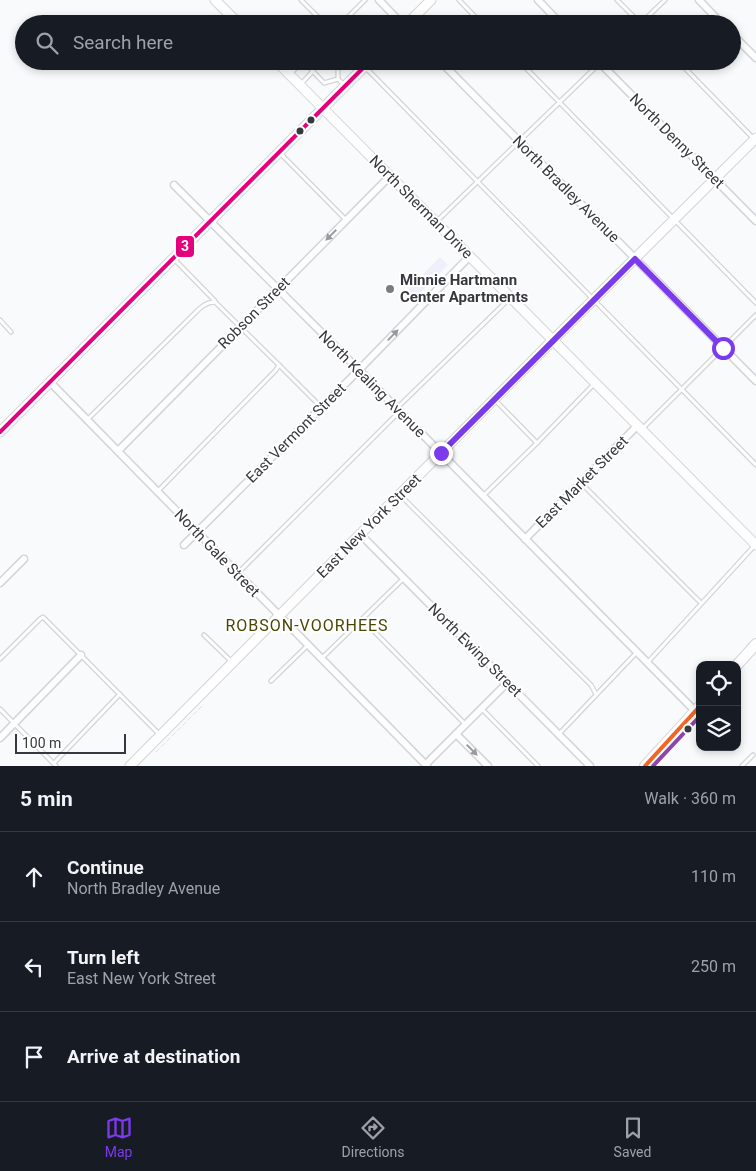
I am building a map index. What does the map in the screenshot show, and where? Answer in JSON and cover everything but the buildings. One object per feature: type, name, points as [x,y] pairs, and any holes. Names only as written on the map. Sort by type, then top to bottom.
[{"type":"main road","points":[[215,0],[230,15]]},
{"type":"main road","points":[[416,15],[431,0]]},
{"type":"main road","name":"North Sherman Drive","points":[[285,70],[756,545]]},
{"type":"main road","points":[[0,432],[361,70]]},
{"type":"main road","name":"East New York Street","points":[[130,766],[280,617],[494,399],[756,139]]},
{"type":"main road","points":[[741,661],[756,644]]},
{"type":"main road","points":[[645,766],[696,709]]},
{"type":"street","points":[[378,0],[393,15]]},
{"type":"street","points":[[538,0],[552,15]]},
{"type":"street","points":[[699,0],[713,15]]},
{"type":"street","points":[[741,43],[756,58]]},
{"type":"street","name":"North Bradley Avenue","points":[[449,70],[756,382]]},
{"type":"street","name":"North Denny Street","points":[[608,70],[756,220]]},
{"type":"street","name":"Robson Street","points":[[118,451],[390,176]]},
{"type":"street","name":"North Kealing Avenue","points":[[174,185],[637,652],[696,707]]},
{"type":"street","name":"East Vermont Street","points":[[184,545],[470,256]]},
{"type":"street","name":"North Gale Street","points":[[50,382],[426,765]]},
{"type":"street","name":"East Market Street","points":[[525,539],[640,427]]},
{"type":"street","name":"North Ewing Street","points":[[361,534],[590,766]]},
{"type":"street","points":[[0,583],[24,559]]},
{"type":"street","points":[[0,738],[81,655]]},
{"type":"street","points":[[426,765],[508,683]]},
{"type":"street","points":[[456,734],[488,766]]},
{"type":"lane","points":[[301,0],[316,15]]},
{"type":"lane","points":[[350,15],[365,0]]},
{"type":"lane","points":[[459,0],[473,15]]},
{"type":"lane","points":[[617,0],[631,15]]},
{"type":"lane","points":[[649,15],[664,0]]},
{"type":"lane","points":[[290,75],[296,70]]},
{"type":"lane","points":[[338,70],[338,79],[345,86]]},
{"type":"lane","points":[[373,70],[478,181],[756,465]]},
{"type":"lane","points":[[528,70],[756,303]]},
{"type":"lane","points":[[436,222],[592,70]]},
{"type":"lane","points":[[687,70],[756,139]]},
{"type":"lane","points":[[300,85],[313,71],[324,83],[338,79]]},
{"type":"lane","points":[[279,153],[346,220]]},
{"type":"lane","points":[[173,259],[321,408]]},
{"type":"lane","points":[[237,573],[511,297]]},
{"type":"lane","points":[[88,420],[192,316],[206,304],[215,302]]},
{"type":"lane","points":[[640,427],[682,389],[756,315]]},
{"type":"lane","points":[[0,320],[11,332]]},
{"type":"lane","points":[[158,491],[276,370],[278,365]]},
{"type":"lane","points":[[483,496],[596,383]]},
{"type":"lane","points":[[494,399],[537,443]]},
{"type":"lane","points":[[581,483],[701,603]]},
{"type":"lane","points":[[400,494],[591,685],[596,694]]},
{"type":"lane","points":[[648,663],[756,545]]},
{"type":"lane","points":[[321,659],[404,578]]},
{"type":"lane","points":[[0,659],[43,617],[160,735]]},
{"type":"lane","points":[[362,619],[466,724]]},
{"type":"lane","points":[[204,635],[233,663]]},
{"type":"lane","points":[[271,681],[308,645]]},
{"type":"lane","points":[[559,734],[637,652]]},
{"type":"lane","points":[[0,709],[55,765],[120,694]]},
{"type":"lane","points":[[481,708],[538,766]]},
{"type":"lane","points":[[742,766],[753,755]]},
{"type":"path","points":[[161,748],[204,704]]},
{"type":"shaded area","points":[[440,257],[448,265],[411,302],[405,293]]},
{"type":"transit line","name":"3","points":[[0,432],[361,70]]},
{"type":"transit line","points":[[645,766],[696,710]]},
{"type":"transit line","points":[[653,766],[696,720]]},
{"type":"place","name":"Minnie Hartmann Center Apartments","points":[[390,289]]},
{"type":"district","name":"ROBSON-VOORHEES","points":[[307,625]]},
{"type":"route","points":[[441,453],[635,259],[723,348]]}]
